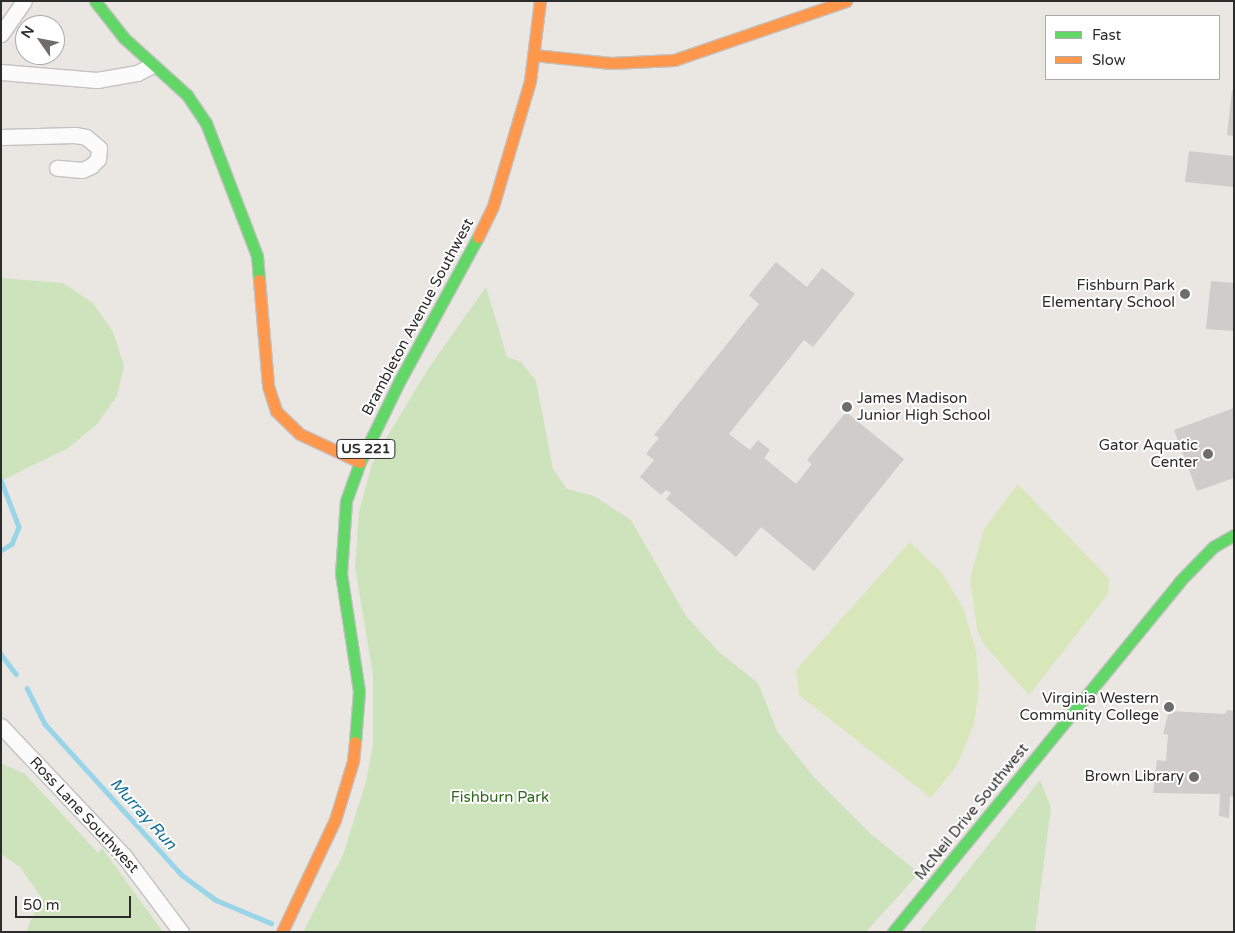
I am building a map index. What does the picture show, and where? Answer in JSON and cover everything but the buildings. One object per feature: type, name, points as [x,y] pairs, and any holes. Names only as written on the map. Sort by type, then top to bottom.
[{"type":"main road","points":[[95,1],[151,66],[187,95],[206,122],[253,240],[261,284],[268,386],[276,411],[300,434],[360,462]]},
{"type":"main road","name":"Brambleton Avenue Southwest","points":[[282,932],[335,820],[353,761],[359,691],[340,546],[346,501],[360,462],[400,380],[458,282],[493,206],[534,55],[540,1]]},
{"type":"main road","points":[[534,55],[610,63],[674,60],[846,1]]},
{"type":"main road","name":"McNeil Drive Southwest","points":[[893,932],[1179,582],[1213,547],[1234,535]]},
{"type":"street","points":[[1,34],[24,1]]},
{"type":"street","points":[[1,72],[97,80],[137,73],[151,66]]},
{"type":"street","points":[[1,137],[75,135],[86,137],[99,148],[98,159],[91,166],[82,170],[57,168]]},
{"type":"street","name":"Ross Lane Southwest","points":[[1,726],[124,856],[181,932]]},
{"type":"green space","points":[[1,278],[63,283],[93,303],[113,332],[124,365],[117,396],[98,423],[70,447],[1,481]]},
{"type":"green space","name":"Fishburn Park","points":[[486,287],[507,357],[521,362],[536,381],[553,469],[567,489],[594,496],[631,520],[686,616],[719,652],[758,683],[777,731],[812,775],[871,834],[919,873],[866,932],[303,932],[343,855],[366,782],[373,744],[373,675],[355,567],[359,512],[372,464],[428,369]]},
{"type":"green space","points":[[1018,484],[1109,579],[1108,594],[1029,695],[985,646],[977,629],[970,579],[984,529]]},
{"type":"green space","points":[[910,542],[942,573],[964,610],[976,651],[979,688],[974,724],[957,765],[931,798],[799,695],[796,670]]},
{"type":"green space","points":[[1,763],[25,774],[98,853],[102,848],[163,932],[26,932],[41,897],[20,867],[1,854]]},
{"type":"green space","points":[[1040,780],[1051,807],[1035,932],[919,932]]},
{"type":"waterway","name":"Murray Run","points":[[1,480],[19,527],[12,544],[1,551]]},
{"type":"waterway","name":"Murray Run","points":[[1,654],[16,674]]},
{"type":"waterway","name":"Murray Run","points":[[27,688],[45,724],[182,875],[216,900],[271,923]]},
{"type":"traffic: fast","points":[[95,1],[124,38],[187,95],[206,123],[257,256],[259,280]]},
{"type":"traffic: fast","points":[[355,742],[359,691],[341,574],[346,501],[360,462],[400,380],[478,237]]},
{"type":"traffic: fast","points":[[893,932],[1179,582],[1213,547],[1234,535]]},
{"type":"traffic: slow","points":[[478,237],[493,206],[530,81],[540,1]]},
{"type":"traffic: slow","points":[[534,55],[611,63],[674,60],[846,1]]},
{"type":"traffic: slow","points":[[259,280],[268,386],[276,411],[300,434],[360,462]]},
{"type":"traffic: slow","points":[[282,932],[335,820],[353,761],[355,742]]},
{"type":"place","name":"Fishburn Park Elementary School","points":[[1185,294]]},
{"type":"place","name":"James Madison Junior High School","points":[[847,407]]},
{"type":"place","name":"Gator Aquatic Center","points":[[1208,454]]},
{"type":"place","name":"Virginia Western Community College","points":[[1169,707]]},
{"type":"place","name":"Brown Library","points":[[1194,777]]}]
